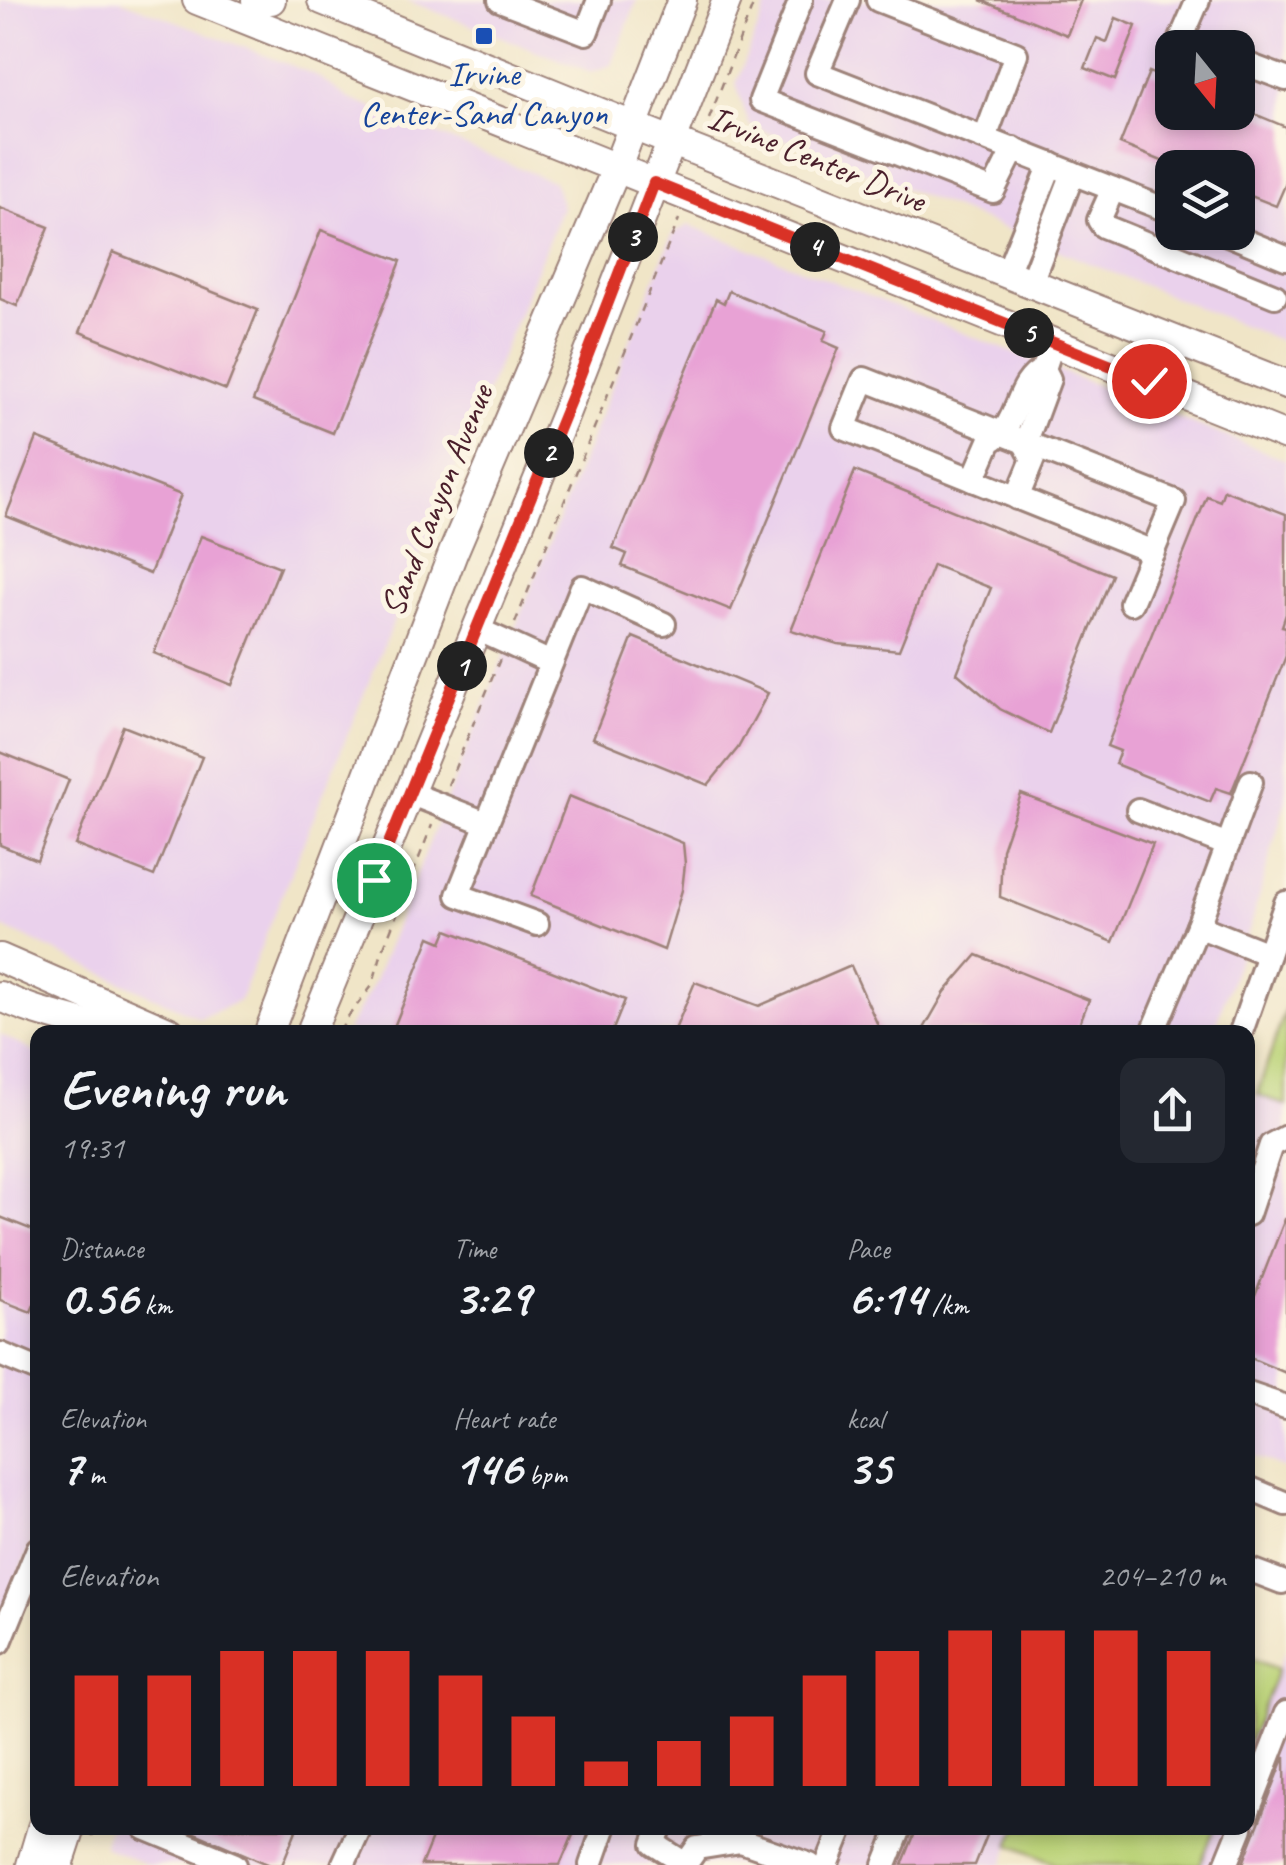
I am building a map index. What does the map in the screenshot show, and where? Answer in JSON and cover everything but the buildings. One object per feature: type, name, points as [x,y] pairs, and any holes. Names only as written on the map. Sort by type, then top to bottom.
[{"type":"main road","points":[[198,0],[617,167],[1048,356],[1286,436]]},
{"type":"main road","points":[[256,0],[270,0]]},
{"type":"main road","name":"Irvine Center Drive","points":[[322,0],[1286,384]]},
{"type":"main road","name":"Sand Canyon Avenue","points":[[272,1025],[453,553],[617,167],[682,0]]},
{"type":"main road","points":[[315,1025],[571,398],[727,0]]},
{"type":"main road","points":[[0,958],[154,1025]]},
{"type":"main road","points":[[9,1000],[46,1025]]},
{"type":"main road","points":[[9,1000],[89,1025]]},
{"type":"main road","points":[[31,1865],[40,1835]]},
{"type":"main road","points":[[59,1865],[69,1835]]},
{"type":"street","points":[[500,0],[586,33],[599,0]]},
{"type":"street","points":[[800,0],[761,100],[992,192],[1014,149]]},
{"type":"street","points":[[817,73],[848,0]]},
{"type":"street","points":[[878,0],[1016,54],[984,138]]},
{"type":"street","points":[[1185,30],[1198,0]]},
{"type":"street","points":[[777,59],[1155,205]]},
{"type":"street","points":[[1255,67],[1286,79]]},
{"type":"street","points":[[1019,278],[1062,168]]},
{"type":"street","points":[[1113,189],[1099,220],[1103,226],[1280,302],[1286,268]]},
{"type":"street","points":[[1255,245],[1286,258]]},
{"type":"street","points":[[1014,440],[1050,380],[1048,356]]},
{"type":"street","points":[[1131,603],[1174,501],[864,379],[844,428],[1152,552]]},
{"type":"street","points":[[973,480],[990,442],[1014,440]]},
{"type":"street","points":[[1014,440],[1032,459],[1017,498]]},
{"type":"street","points":[[537,924],[458,895],[550,663],[582,588],[664,624]]},
{"type":"street","points":[[477,629],[550,663]]},
{"type":"street","points":[[1156,1025],[1198,926],[1251,782]]},
{"type":"street","points":[[409,793],[486,824]]},
{"type":"street","points":[[1138,810],[1228,845]]},
{"type":"street","points":[[1243,1025],[1286,902]]},
{"type":"street","points":[[1198,926],[1268,954]]},
{"type":"street","points":[[1255,1193],[1271,1145],[1286,1138]]},
{"type":"street","points":[[0,1354],[30,1367]]},
{"type":"street","points":[[1255,1396],[1286,1407]]},
{"type":"street","points":[[1255,1491],[1286,1504]]},
{"type":"street","points":[[0,1642],[30,1569]]},
{"type":"street","points":[[1255,1572],[1282,1582]]},
{"type":"street","points":[[1255,1793],[1286,1713]]},
{"type":"street","points":[[162,1835],[235,1865]]},
{"type":"street","points":[[344,1865],[357,1835]]},
{"type":"street","points":[[590,1865],[601,1835]]},
{"type":"street","points":[[657,1835],[654,1844],[684,1864],[697,1848],[741,1841],[810,1865]]},
{"type":"street","points":[[827,1865],[839,1835]]},
{"type":"street","points":[[885,1865],[897,1835]]},
{"type":"street","points":[[1226,1865],[1238,1835]]},
{"type":"path","points":[[709,119],[755,0]]},
{"type":"shaded area","points":[[0,0],[121,0],[316,75],[348,98],[554,182],[562,207],[239,1001],[200,1018],[0,926]]},
{"type":"shaded area","points":[[406,0],[637,0],[612,65],[591,72]]},
{"type":"shaded area","points":[[769,0],[1286,0],[1286,343],[749,125],[736,84]]},
{"type":"shaded area","points":[[689,225],[1286,460],[1286,800],[1250,927],[1215,1025],[350,1025],[372,986],[673,233]]},
{"type":"shaded area","points":[[0,1034],[30,1050],[30,1548],[0,1623]]},
{"type":"shaded area","points":[[1257,1094],[1286,1106],[1286,1469],[1255,1457]]},
{"type":"shaded area","points":[[1286,1649],[1286,1865],[1199,1865],[1211,1835],[1255,1835],[1255,1727]]},
{"type":"shaded area","points":[[106,1835],[1014,1835],[1002,1865],[149,1865],[103,1847]]},
{"type":"green space","points":[[1286,1008],[1286,1106],[1257,1094]]},
{"type":"green space","points":[[1255,1660],[1278,1669],[1255,1727]]},
{"type":"green space","points":[[1014,1835],[1212,1835],[1200,1865],[1057,1865],[1010,1845]]},
{"type":"place","name":"Irvine Center-Sand Canyon","points":[[484,36]]},
{"type":"route","points":[[374,880],[571,398],[654,183],[1149,381]]}]
